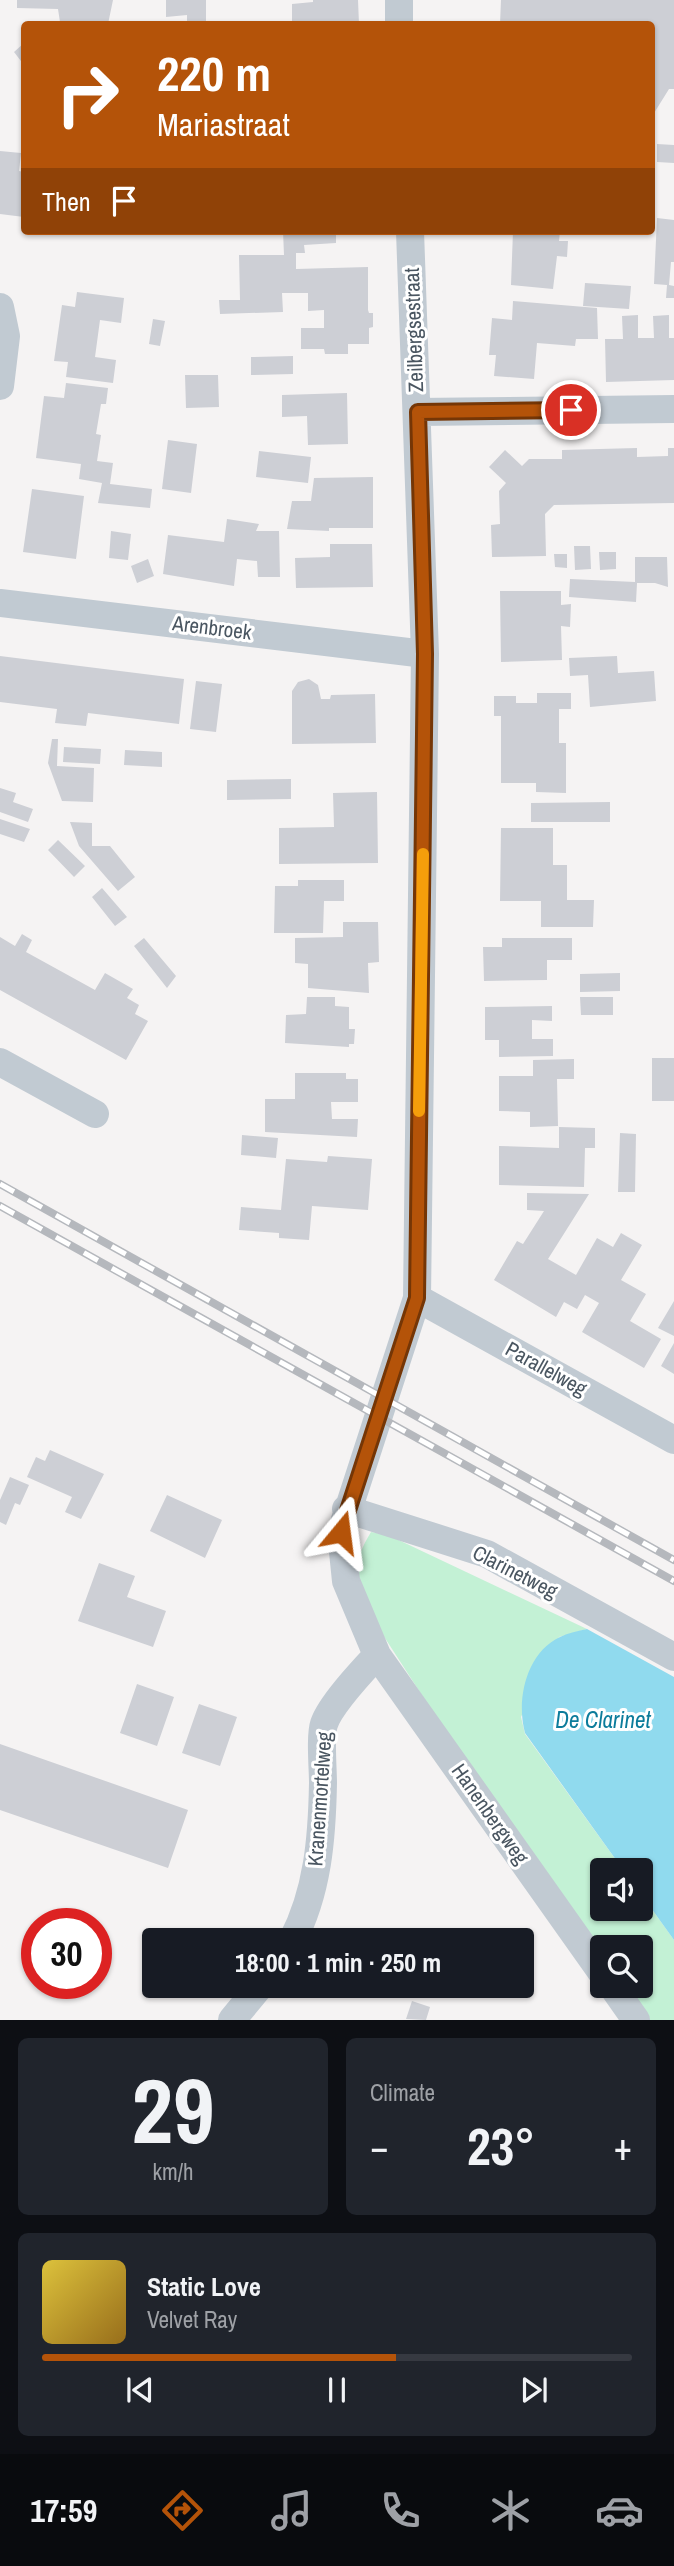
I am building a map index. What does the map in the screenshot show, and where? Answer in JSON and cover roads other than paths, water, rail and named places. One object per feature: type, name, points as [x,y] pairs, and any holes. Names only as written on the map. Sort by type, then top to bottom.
[{"type":"street","points":[[399,0],[399,21]]},
{"type":"street","name":"Zeilbergsestraat","points":[[346,1509],[417,1298],[425,654],[410,235]]},
{"type":"street","points":[[0,307],[6,336],[0,386]]},
{"type":"street","points":[[418,412],[674,409]]},
{"type":"street","name":"Arenbroek","points":[[0,603],[425,654]]},
{"type":"street","points":[[0,1062],[95,1114]]},
{"type":"street","name":"Parallelweg","points":[[417,1298],[674,1440]]},
{"type":"street","points":[[346,1509],[341,1532],[346,1581],[377,1655]]},
{"type":"street","name":"Clarinetweg","points":[[346,1509],[487,1554],[674,1657]]},
{"type":"street","name":"Kranenmortelweg","points":[[299,1928],[305,1917],[316,1873],[322,1812],[324,1724],[347,1688],[377,1655]]},
{"type":"street","name":"Hanenbergweg","points":[[377,1655],[590,1956]]},
{"type":"street","points":[[232,2020],[250,1998]]},
{"type":"street","points":[[620,1998],[636,2020]]},
{"type":"water","name":"De Clarinet","points":[[587,1629],[674,1677],[674,1940],[653,1911],[653,1858],[615,1858],[525,1733],[523,1692],[532,1666],[548,1644],[573,1632]]},
{"type":"railway","points":[[0,1184],[674,1560]]},
{"type":"railway","points":[[0,1206],[674,1581]]}]
